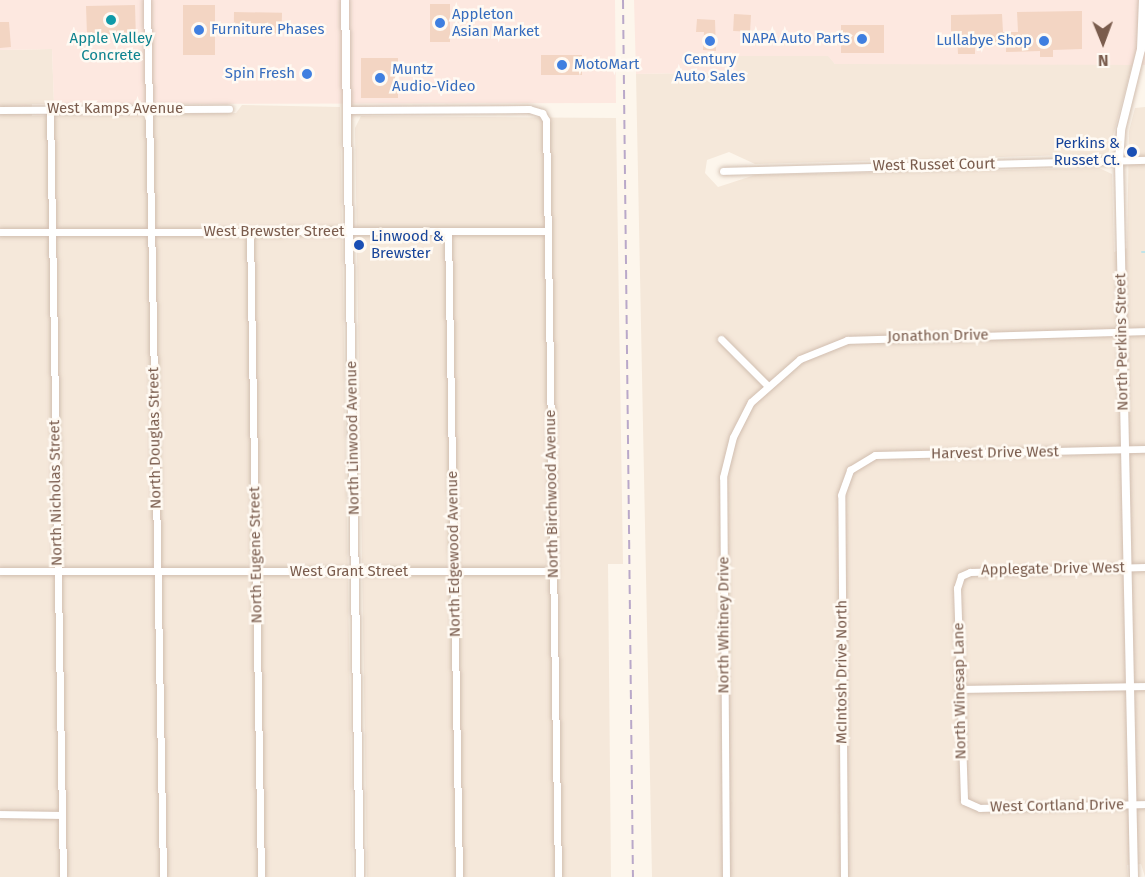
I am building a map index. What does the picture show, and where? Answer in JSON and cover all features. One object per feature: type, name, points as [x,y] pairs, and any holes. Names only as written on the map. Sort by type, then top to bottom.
[{"type":"street","name":"North Douglas Street","points":[[147,0],[151,110],[163,877]]},
{"type":"street","name":"North Linwood Avenue","points":[[345,0],[360,877]]},
{"type":"street","name":"North Perkins Street","points":[[1134,877],[1119,160],[1121,130],[1141,49],[1143,0]]},
{"type":"street","name":"West Kamps Avenue","points":[[0,110],[229,109]]},
{"type":"street","name":"North Birchwood Avenue","points":[[348,110],[529,109],[542,113],[546,120],[558,877]]},
{"type":"street","name":"North Nicholas Street","points":[[50,110],[63,877]]},
{"type":"street","name":"West Russet Court","points":[[723,171],[1145,160]]},
{"type":"street","name":"North Edgewood Avenue","points":[[448,231],[459,877]]},
{"type":"street","name":"West Brewster Street","points":[[0,232],[548,231]]},
{"type":"street","name":"North Eugene Street","points":[[250,232],[261,877]]},
{"type":"street","name":"Jonathon Drive","points":[[766,384],[800,359],[861,338],[1145,331]]},
{"type":"street","points":[[721,339],[766,384]]},
{"type":"street","name":"North Whitney Drive","points":[[726,877],[723,477],[738,425],[766,384]]},
{"type":"street","name":"Harvest Drive West","points":[[850,470],[875,455],[1145,449]]},
{"type":"street","name":"McIntosh Drive North","points":[[844,877],[841,495],[850,470]]},
{"type":"street","name":"Applegate Drive West","points":[[962,576],[982,571],[1145,567]]},
{"type":"street","name":"West Grant Street","points":[[0,571],[554,571]]},
{"type":"street","name":"North Winesap Lane","points":[[962,576],[957,588],[962,689],[963,795],[969,805]]},
{"type":"street","points":[[962,689],[1145,686]]},
{"type":"street","name":"West Cortland Drive","points":[[969,805],[1145,804]]},
{"type":"street","points":[[0,814],[61,815]]},
{"type":"shaded area","points":[[0,0],[615,0],[616,103],[54,104],[52,49],[0,50]]},
{"type":"shaded area","points":[[634,0],[1145,0],[1145,65],[835,64],[828,56],[737,56],[736,72],[636,74]]},
{"type":"shaded area","points":[[52,49],[54,104],[32,104],[32,116],[236,113],[242,105],[340,107],[353,877],[0,877],[0,50]]},
{"type":"shaded area","points":[[736,56],[829,56],[835,64],[1133,62],[1108,154],[755,164],[729,152],[707,160],[705,173],[718,187],[755,175],[1099,168],[1112,174],[1114,252],[1127,248],[1129,131],[1135,108],[1145,107],[1145,877],[1141,864],[1127,865],[1128,877],[652,877],[636,74],[735,72]]},
{"type":"shaded area","points":[[361,116],[616,118],[623,564],[608,564],[611,877],[367,877],[355,128]]},
{"type":"building","name":"Appleton Asian Market","points":[[430,4],[450,4],[450,42],[430,42]]},
{"type":"building","name":"Apple Valley Concrete","points":[[135,5],[136,40],[128,40],[128,34],[87,35],[86,6]]},
{"type":"building","name":"Furniture Phases","points":[[183,5],[215,5],[215,55],[183,55]]},
{"type":"building","name":"Lullabye Shop","points":[[1082,11],[1082,49],[1053,50],[1053,57],[1040,57],[1040,51],[1006,52],[1006,45],[975,46],[975,54],[958,54],[957,34],[951,34],[951,15],[1002,14],[1003,32],[1018,32],[1017,12]]},
{"type":"building","points":[[234,12],[282,13],[282,34],[234,33]]},
{"type":"building","points":[[734,14],[751,15],[750,32],[733,31]]},
{"type":"building","name":"Century Auto Sales","points":[[697,19],[715,20],[716,51],[703,50],[704,32],[696,32]]},
{"type":"building","points":[[0,22],[9,22],[11,47],[0,48]]},
{"type":"building","name":"NAPA Auto Parts","points":[[841,25],[884,25],[884,53],[841,53]]},
{"type":"building","name":"MotoMart","points":[[541,55],[582,55],[582,75],[541,75]]},
{"type":"building","name":"Muntz Audio-Video","points":[[361,58],[398,58],[398,98],[361,98]]},
{"type":"railway","points":[[623,0],[633,877]]},
{"type":"place","name":"Apple Valley Concrete","points":[[111,20]]},
{"type":"place","name":"Appleton Asian Market","points":[[440,23]]},
{"type":"place","name":"Furniture Phases","points":[[199,30]]},
{"type":"place","name":"NAPA Auto Parts","points":[[862,39]]},
{"type":"place","name":"Century Auto Sales","points":[[710,41]]},
{"type":"place","name":"Lullabye Shop","points":[[1044,41]]},
{"type":"place","name":"MotoMart","points":[[562,65]]},
{"type":"place","name":"Spin Fresh","points":[[307,74]]},
{"type":"place","name":"Muntz Audio-Video","points":[[380,78]]},
{"type":"place","name":"Perkins & Russet Ct.","points":[[1132,152]]},
{"type":"place","name":"Linwood & Brewster","points":[[359,245]]}]
